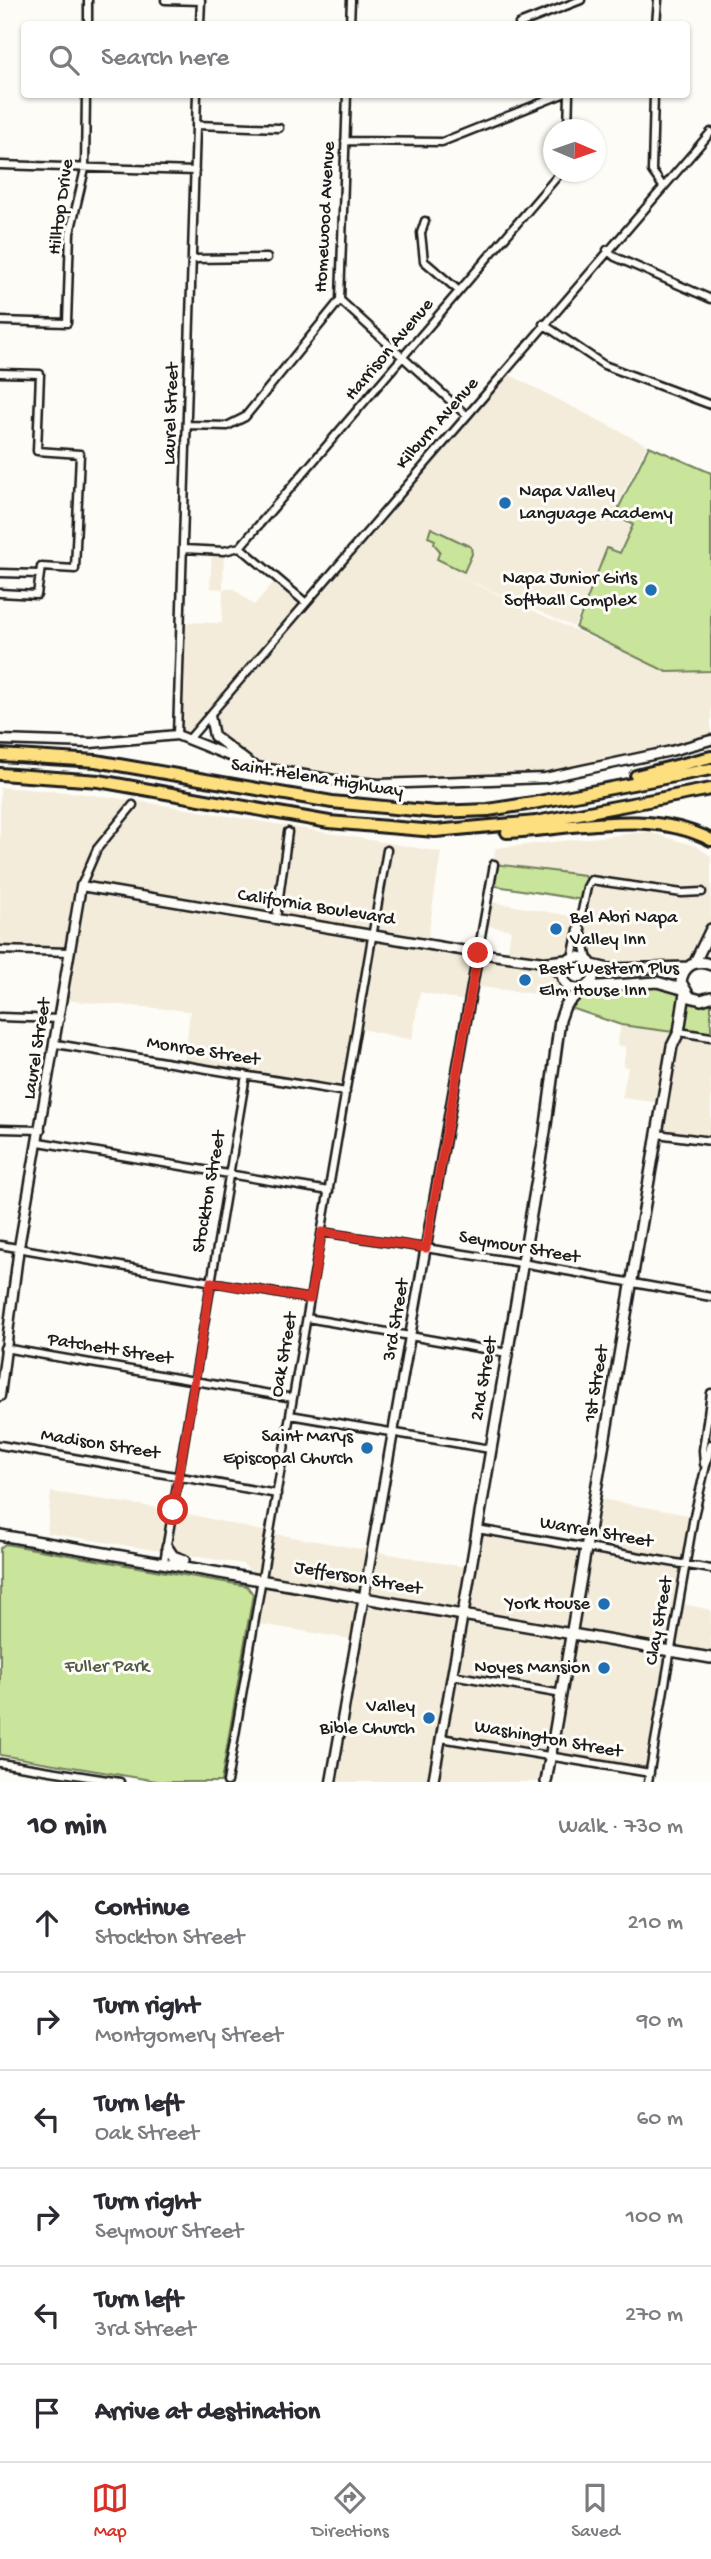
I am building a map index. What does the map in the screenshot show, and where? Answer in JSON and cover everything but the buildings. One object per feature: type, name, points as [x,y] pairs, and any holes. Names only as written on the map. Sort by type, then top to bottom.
[{"type":"highway","name":"Saint Helena Highway","points":[[0,755],[128,766],[384,809],[488,810],[711,769]]},
{"type":"highway","points":[[533,803],[711,758]]},
{"type":"highway","name":"Saint Helena Highway","points":[[0,774],[99,781],[382,829],[435,831],[500,827],[711,789]]},
{"type":"highway","points":[[382,829],[451,836],[648,822],[688,830],[711,840]]},
{"type":"main road","points":[[692,965],[711,929]]},
{"type":"main road","points":[[711,965],[609,970],[571,959],[564,966],[563,976],[568,985],[584,987],[657,982],[684,991],[695,1000],[711,997]]},
{"type":"main road","points":[[584,987],[593,976],[590,963]]},
{"type":"main road","name":"1st Street","points":[[546,1782],[672,1046],[679,1032],[684,991],[682,976],[692,965]]},
{"type":"main road","name":"2nd Street","points":[[463,1614],[560,1020],[565,1006],[584,987]]},
{"type":"main road","name":"Jefferson Street","points":[[0,1535],[711,1658]]},
{"type":"main road","points":[[167,1547],[178,1560],[202,1563],[207,1569]]},
{"type":"street","points":[[88,21],[89,0]]},
{"type":"street","points":[[165,0],[201,0],[200,21]]},
{"type":"street","points":[[350,21],[351,0]]},
{"type":"street","points":[[527,21],[582,0]]},
{"type":"street","points":[[656,21],[657,0]]},
{"type":"street","name":"Hilltop Drive","points":[[0,321],[67,323],[70,233],[85,169],[86,98]]},
{"type":"street","name":"Laurel Street","points":[[177,735],[197,98]]},
{"type":"street","name":"Homewood Avenue","points":[[187,425],[227,426],[245,417],[340,300],[347,98]]},
{"type":"street","points":[[345,142],[442,142],[553,98]]},
{"type":"street","points":[[568,119],[569,98]]},
{"type":"street","points":[[654,98],[652,172],[662,185]]},
{"type":"street","points":[[197,125],[279,128]]},
{"type":"street","name":"Kilburn Avenue","points":[[190,738],[662,185],[711,132]]},
{"type":"street","points":[[0,165],[195,171]]},
{"type":"street","name":"Harrison Avenue","points":[[240,547],[552,182]]},
{"type":"street","points":[[425,221],[421,233],[424,261],[459,291]]},
{"type":"street","points":[[607,250],[615,257],[711,299]]},
{"type":"street","points":[[192,259],[267,258]]},
{"type":"street","points":[[340,300],[466,415]]},
{"type":"street","points":[[543,324],[604,365],[711,405]]},
{"type":"street","points":[[0,373],[40,374],[37,451],[80,454],[75,569],[41,567],[37,595],[0,593]]},
{"type":"street","points":[[183,549],[224,551],[240,547],[305,602]]},
{"type":"street","points":[[0,573],[40,574]]},
{"type":"street","points":[[209,716],[214,736],[257,767]]},
{"type":"street","points":[[0,740],[91,743],[177,735],[257,767],[362,783],[517,780],[572,773],[711,740]]},
{"type":"street","name":"Laurel Street","points":[[0,1396],[4,1348],[19,1247],[56,1044],[81,886],[97,849],[133,805]]},
{"type":"street","points":[[276,919],[288,832]]},
{"type":"street","name":"Oak Street","points":[[227,1782],[387,850]]},
{"type":"street","name":"3rd Street","points":[[331,1782],[494,864]]},
{"type":"street","points":[[571,959],[587,887],[596,879],[682,893],[702,892]]},
{"type":"street","name":"California Boulevard","points":[[81,886],[478,953],[544,962],[571,959]]},
{"type":"street","points":[[580,928],[590,963]]},
{"type":"street","points":[[0,950],[69,953]]},
{"type":"street","name":"California Boulevard","points":[[544,962],[563,976]]},
{"type":"street","points":[[0,1017],[60,1018]]},
{"type":"street","points":[[679,1032],[711,1037]]},
{"type":"street","name":"Monroe Street","points":[[56,1044],[346,1092]]},
{"type":"street","name":"Stockton Street","points":[[164,1562],[246,1075]]},
{"type":"street","points":[[0,1129],[41,1130]]},
{"type":"street","points":[[657,1134],[711,1141]]},
{"type":"street","points":[[39,1142],[329,1192]]},
{"type":"street","name":"Seymour Street","points":[[322,1232],[522,1263],[631,1285],[711,1297]]},
{"type":"street","points":[[0,1245],[310,1299]]},
{"type":"street","points":[[307,1318],[507,1353]]},
{"type":"street","name":"Patchett Street","points":[[4,1348],[293,1398]]},
{"type":"street","points":[[704,1466],[703,1450],[711,1393]]},
{"type":"street","points":[[290,1415],[490,1449]]},
{"type":"street","points":[[704,1466],[711,1444]]},
{"type":"street","name":"Madison Street","points":[[0,1445],[277,1494]]},
{"type":"street","name":"Clay Street","points":[[648,1782],[704,1466]]},
{"type":"street","name":"Warren Street","points":[[477,1529],[711,1569]]},
{"type":"street","name":"2nd Street","points":[[433,1782],[463,1614]]},
{"type":"street","points":[[452,1675],[562,1694]]},
{"type":"street","name":"Washington Street","points":[[441,1738],[650,1773]]},
{"type":"street","points":[[0,1763],[120,1782]]},
{"type":"shaded area","points":[[504,372],[647,445],[617,506],[618,518],[633,525],[620,552],[607,547],[574,627],[445,570],[666,672],[711,671],[711,740],[572,773],[379,784],[257,767],[214,736],[210,717],[190,738],[177,735],[180,622],[222,623],[223,589],[234,589],[254,605],[277,578],[304,601]]},
{"type":"shaded area","points":[[212,550],[224,551],[223,589],[210,588]]},
{"type":"shaded area","points":[[0,787],[145,802],[441,852],[427,944],[507,956],[511,930],[483,925],[487,901],[581,918],[583,875],[494,864],[495,848],[648,832],[696,846],[711,856],[711,929],[695,962],[592,965],[581,929],[570,959],[545,962],[563,976],[558,997],[473,986],[470,1002],[420,992],[412,1040],[357,1028],[346,1092],[184,1065],[190,1011],[62,1000],[68,953],[0,950]]},
{"type":"shaded area","points":[[621,1025],[711,1037],[711,1141],[657,1134],[662,1103],[622,1098],[628,1067],[623,1066],[626,1047],[617,1045]]},
{"type":"shaded area","points":[[51,1492],[172,1510],[270,1533],[470,1568],[477,1529],[587,1547],[595,1498],[694,1516],[679,1603],[711,1610],[711,1658],[671,1651],[650,1773],[551,1757],[546,1782],[331,1782],[356,1640],[254,1623],[260,1579],[243,1564],[47,1533]]},
{"type":"green space","name":"Napa Junior Girls Softball Complex","points":[[649,446],[711,473],[711,671],[667,672],[576,628],[607,548],[620,553],[633,525],[618,517],[619,507]]},
{"type":"green space","points":[[431,528],[471,547],[472,554],[464,572],[437,559],[440,551],[434,544],[435,540],[428,537]]},
{"type":"green space","points":[[494,864],[584,875],[587,887],[584,900],[490,885]]},
{"type":"green space","points":[[657,982],[690,997],[711,997],[711,1037],[621,1025],[565,1006],[583,988]]},
{"type":"green space","name":"Fuller Park","points":[[5,1544],[247,1586],[253,1594],[221,1782],[163,1782],[0,1755],[0,1548]]},
{"type":"place","name":"Napa Valley Language Academy","points":[[505,503]]},
{"type":"place","name":"Napa Junior Girls Softball Complex","points":[[651,590]]},
{"type":"place","name":"Bel Abri Napa Valley Inn","points":[[556,929]]},
{"type":"place","name":"Best Western Plus Elm House Inn","points":[[525,980]]},
{"type":"place","name":"Saint Marys Episcopal Church","points":[[367,1448]]},
{"type":"place","name":"York House","points":[[604,1604]]},
{"type":"place","name":"Noyes Mansion","points":[[604,1668]]},
{"type":"place","name":"Valley Bible Church","points":[[429,1718]]},
{"type":"route","points":[[173,1510],[211,1282],[310,1299],[322,1232],[426,1248],[478,953]]}]
